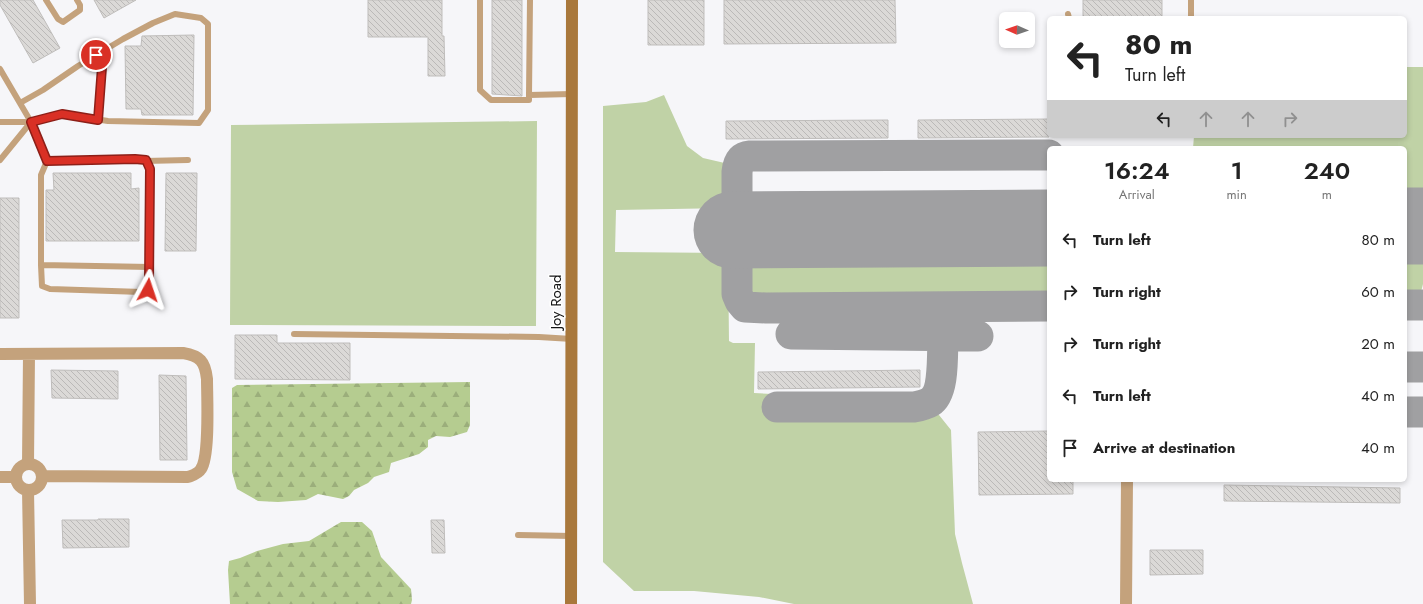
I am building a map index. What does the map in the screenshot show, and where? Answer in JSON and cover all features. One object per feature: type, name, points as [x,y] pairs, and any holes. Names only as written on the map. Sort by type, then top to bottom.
[{"type":"street","name":"Joy Road","points":[[571,604],[572,0]]},
{"type":"street","points":[[0,354],[183,353],[200,359],[204,364],[207,379],[206,453],[204,465],[195,475],[188,477],[42,476]]},
{"type":"street","points":[[28,464],[29,354]]},
{"type":"street","points":[[28,464],[36,466],[41,472],[42,476],[39,485],[36,488],[28,490],[20,487],[16,481],[18,469],[28,464]]},
{"type":"street","points":[[0,477],[16,477]]},
{"type":"street","points":[[1126,604],[1127,482]]},
{"type":"street","points":[[28,490],[30,604]]},
{"type":"lane","points":[[46,0],[58,19],[63,22],[80,10],[80,5],[77,0]]},
{"type":"lane","points":[[480,0],[480,90],[490,100],[529,100],[530,0]]},
{"type":"lane","points":[[1191,0],[1191,16]]},
{"type":"lane","points":[[0,122],[31,122],[62,114],[98,120],[199,123],[208,110],[208,24],[201,18],[175,14],[153,23],[96,55],[20,103]]},
{"type":"lane","points":[[96,55],[102,67],[98,120]]},
{"type":"lane","points":[[0,69],[31,122],[47,161],[42,175],[42,286],[50,289],[142,292],[148,290],[150,267],[150,169],[146,160]]},
{"type":"lane","points":[[529,95],[572,94]]},
{"type":"lane","points":[[0,160],[31,122]]},
{"type":"lane","points":[[47,161],[135,159],[188,160]]},
{"type":"lane","points":[[41,265],[150,267]]},
{"type":"lane","points":[[294,334],[539,336],[572,339]]},
{"type":"lane","points":[[518,535],[572,536]]},
{"type":"green space","points":[[1407,67],[1423,67],[1423,204],[1407,205],[1407,146],[1193,146],[1194,138],[1407,138]]},
{"type":"green space","points":[[664,95],[687,146],[703,158],[729,164],[728,208],[616,210],[615,252],[728,253],[729,341],[733,343],[755,343],[754,393],[772,394],[772,415],[926,414],[933,411],[939,415],[951,430],[955,534],[973,604],[794,604],[759,597],[694,591],[634,591],[603,562],[603,106],[646,102]]},
{"type":"green space","points":[[537,121],[536,326],[230,325],[231,125]]},
{"type":"green space","points":[[1407,249],[1418,249],[1421,250],[1423,254],[1423,284],[1421,292],[1407,295]]},
{"type":"green space","points":[[1047,251],[1047,298],[769,299],[751,293],[747,281],[749,259],[760,252]]},
{"type":"green space","points":[[470,382],[470,425],[467,432],[450,437],[436,436],[428,440],[428,447],[419,454],[391,463],[389,472],[374,477],[368,483],[354,490],[349,496],[343,499],[318,494],[306,500],[278,502],[258,501],[237,489],[232,472],[232,388],[237,385]]},
{"type":"green space","points":[[341,522],[362,522],[372,531],[381,557],[411,589],[411,604],[230,604],[228,570],[229,561],[283,544],[309,541]]},
{"type":"building","points":[[0,0],[33,0],[60,48],[33,63],[0,5]]},
{"type":"building","points":[[94,0],[136,0],[104,18]]},
{"type":"building","points":[[368,0],[442,0],[442,36],[444,36],[445,76],[428,76],[428,37],[368,37]]},
{"type":"building","points":[[492,0],[522,0],[522,96],[492,94]]},
{"type":"building","points":[[648,0],[704,0],[704,45],[648,45]]},
{"type":"building","points":[[724,0],[895,0],[896,43],[724,44]]},
{"type":"building","points":[[1083,0],[1162,0],[1162,16],[1083,16]]},
{"type":"building","points":[[194,35],[193,115],[142,115],[141,109],[126,109],[125,46],[141,46],[142,36]]},
{"type":"building","points":[[1047,119],[1047,137],[918,138],[918,120]]},
{"type":"building","points":[[888,120],[888,138],[726,139],[726,121]]},
{"type":"building","points":[[53,173],[131,173],[131,189],[139,188],[139,241],[46,241],[46,190],[54,190]]},
{"type":"building","points":[[166,173],[197,173],[196,251],[165,251]]},
{"type":"building","points":[[0,198],[19,198],[19,318],[0,318]]},
{"type":"building","points":[[235,335],[277,335],[277,343],[350,343],[350,380],[235,379]]},
{"type":"building","points":[[51,370],[118,371],[118,399],[52,398]]},
{"type":"building","points":[[920,370],[920,387],[758,389],[758,372]]},
{"type":"building","points":[[159,375],[186,376],[187,460],[160,460]]},
{"type":"building","points":[[1047,431],[1047,482],[1073,482],[1073,494],[979,495],[978,432]]},
{"type":"building","points":[[1224,485],[1400,488],[1400,503],[1224,501]]},
{"type":"building","points":[[129,519],[129,547],[63,548],[62,520]]},
{"type":"building","points":[[431,520],[444,520],[445,553],[432,553]]},
{"type":"building","points":[[1150,550],[1203,550],[1203,574],[1150,575]]},
{"type":"taxiway","points":[[1047,155],[750,156],[740,161],[737,172],[737,294],[745,307],[1047,306]]},
{"type":"taxiway","points":[[1407,305],[1423,305]]},
{"type":"taxiway","points":[[791,334],[978,336]]},
{"type":"taxiway","points":[[777,407],[914,407],[926,404],[935,397],[938,390],[942,372],[943,336]]},
{"type":"taxiway","points":[[1407,367],[1423,367]]},
{"type":"taxiway","points":[[1407,412],[1423,412]]},
{"type":"runway","points":[[1407,226],[1423,226]]},
{"type":"runway","points":[[732,230],[1047,228]]},
{"type":"route","points":[[96,55],[102,67],[98,120],[62,114],[31,122],[47,161],[146,160],[150,169],[148,290]]}]
